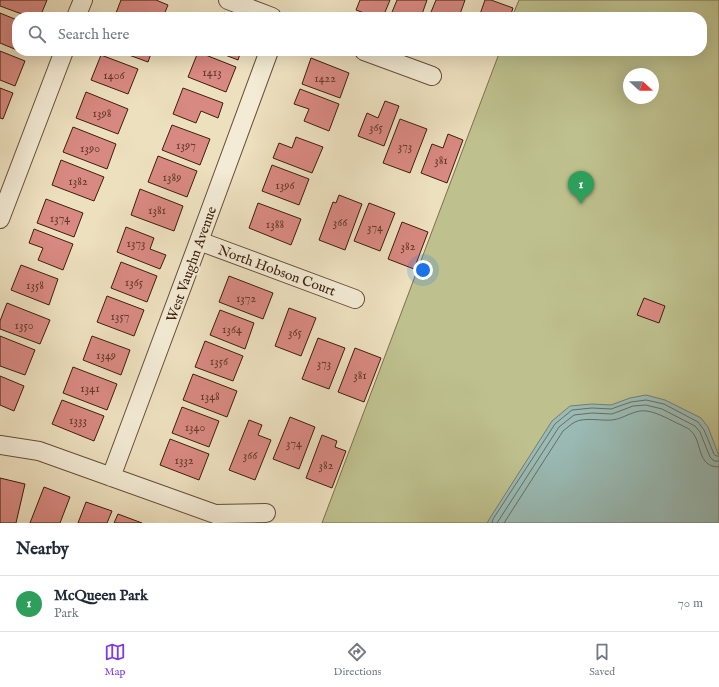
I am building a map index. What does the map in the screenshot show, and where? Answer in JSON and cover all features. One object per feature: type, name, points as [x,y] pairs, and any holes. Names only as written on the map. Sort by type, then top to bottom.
[{"type":"street","points":[[78,12],[83,0]]},
{"type":"street","points":[[228,0],[259,12]]},
{"type":"street","points":[[0,219],[62,56]]},
{"type":"street","name":"West Vaughn Avenue","points":[[111,477],[200,241],[267,56]]},
{"type":"street","points":[[378,56],[432,76]]},
{"type":"street","name":"North Hobson Court","points":[[200,241],[355,299]]},
{"type":"street","points":[[0,445],[39,451],[215,514],[266,513]]},
{"type":"green space","points":[[519,0],[719,0],[719,523],[322,523],[498,56],[707,56],[707,12],[514,12]]},
{"type":"water","points":[[646,395],[665,400],[701,418],[708,427],[719,456],[719,523],[487,523],[552,421],[570,406],[592,404],[611,405],[630,398]]},
{"type":"building","points":[[0,0],[47,0],[42,12],[16,12],[0,6]]},
{"type":"building","points":[[121,0],[156,0],[168,5],[165,12],[116,12]]},
{"type":"building","points":[[360,0],[390,0],[385,12],[361,12],[356,10]]},
{"type":"building","points":[[397,0],[427,0],[423,12],[392,12]]},
{"type":"building","points":[[436,0],[465,0],[461,12],[431,12]]},
{"type":"building","points":[[485,0],[491,0],[513,8],[512,12],[481,12]]},
{"type":"building","points":[[0,13],[12,18],[12,48],[0,43]]},
{"type":"building","points":[[0,51],[25,61],[15,86],[0,80]]},
{"type":"building","points":[[101,56],[138,69],[128,94],[91,80]]},
{"type":"building","points":[[132,56],[150,56],[148,62]]},
{"type":"building","points":[[196,56],[208,56],[236,67],[226,92],[188,77]]},
{"type":"building","points":[[228,56],[239,56],[238,60]]},
{"type":"building","points":[[311,58],[349,73],[340,98],[302,84]]},
{"type":"building","points":[[0,88],[13,93],[3,119],[0,118]]},
{"type":"building","points":[[183,88],[223,103],[218,118],[201,111],[196,123],[173,114]]},
{"type":"building","points":[[300,89],[339,104],[329,131],[304,121],[309,109],[294,104]]},
{"type":"building","points":[[86,92],[128,109],[118,134],[76,118]]},
{"type":"building","points":[[385,101],[399,106],[384,146],[358,136],[367,113],[378,118]]},
{"type":"building","points":[[400,119],[427,129],[410,173],[383,163]]},
{"type":"building","points":[[172,125],[210,139],[200,165],[162,150]]},
{"type":"building","points":[[73,127],[116,144],[107,169],[63,152]]},
{"type":"building","points":[[448,134],[463,140],[447,183],[421,173],[432,144],[443,148]]},
{"type":"building","points":[[296,137],[323,147],[312,173],[273,158],[279,143],[292,148]]},
{"type":"building","points":[[158,156],[197,171],[187,197],[148,182]]},
{"type":"building","points":[[61,160],[104,177],[94,201],[52,185]]},
{"type":"building","points":[[272,165],[309,179],[299,205],[262,191]]},
{"type":"building","points":[[140,189],[183,206],[174,231],[131,215]]},
{"type":"building","points":[[339,195],[362,204],[345,250],[319,240],[333,202],[336,203]]},
{"type":"building","points":[[46,199],[83,213],[74,237],[37,223]]},
{"type":"building","points":[[258,203],[301,219],[291,245],[249,228]]},
{"type":"building","points":[[369,203],[395,213],[380,251],[354,241]]},
{"type":"building","points":[[402,222],[428,232],[414,269],[388,259]]},
{"type":"building","points":[[126,227],[154,238],[150,249],[166,255],[160,269],[117,252]]},
{"type":"building","points":[[34,229],[73,244],[63,270],[38,260],[43,248],[29,243]]},
{"type":"building","points":[[121,262],[157,276],[147,302],[111,288]]},
{"type":"building","points":[[21,265],[58,279],[49,305],[11,290]]},
{"type":"building","points":[[229,276],[273,293],[263,319],[219,302]]},
{"type":"building","points":[[107,296],[144,310],[134,336],[97,322]]},
{"type":"building","points":[[644,298],[665,306],[659,323],[637,315]]},
{"type":"building","points":[[7,303],[50,320],[40,344],[0,329],[0,321]]},
{"type":"building","points":[[289,308],[316,318],[301,356],[275,346]]},
{"type":"building","points":[[220,310],[254,323],[245,349],[210,335]]},
{"type":"building","points":[[0,336],[35,350],[25,375],[0,366]]},
{"type":"building","points":[[92,336],[130,350],[121,375],[83,360]]},
{"type":"building","points":[[318,338],[345,348],[329,389],[302,379]]},
{"type":"building","points":[[205,341],[243,356],[233,381],[195,367]]},
{"type":"building","points":[[355,348],[381,358],[364,402],[338,392]]},
{"type":"building","points":[[73,367],[117,384],[107,410],[63,393]]},
{"type":"building","points":[[193,374],[237,391],[227,417],[183,400]]},
{"type":"building","points":[[0,376],[24,386],[14,411],[0,405]]},
{"type":"building","points":[[62,400],[104,416],[94,441],[52,424]]},
{"type":"building","points":[[182,407],[219,421],[209,447],[172,433]]},
{"type":"building","points":[[290,417],[315,427],[299,469],[273,459]]},
{"type":"building","points":[[249,420],[262,425],[258,435],[271,440],[255,480],[229,470]]},
{"type":"building","points":[[322,435],[337,441],[335,447],[346,451],[332,488],[306,478]]},
{"type":"building","points":[[170,439],[209,454],[199,480],[160,465]]},
{"type":"building","points":[[0,478],[25,484],[16,523],[0,523]]},
{"type":"building","points":[[44,487],[70,497],[60,523],[30,523]]},
{"type":"building","points":[[86,502],[112,511],[107,523],[78,523]]},
{"type":"building","points":[[118,514],[142,523],[114,523]]},
{"type":"place","name":"McQueen Park","points":[[581,204]]}]
